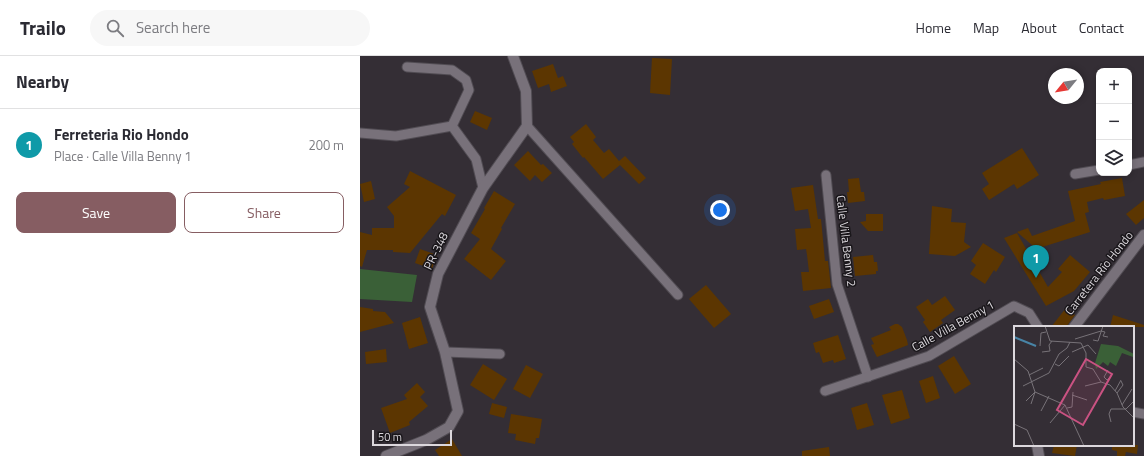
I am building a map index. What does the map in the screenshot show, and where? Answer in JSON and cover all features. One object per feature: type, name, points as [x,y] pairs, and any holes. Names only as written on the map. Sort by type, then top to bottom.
[{"type":"street","points":[[513,56],[526,91],[527,126],[678,295]]},
{"type":"street","points":[[407,67],[452,70],[466,80],[469,90],[452,126]]},
{"type":"street","points":[[360,133],[396,136],[452,126]]},
{"type":"street","points":[[452,126],[476,159],[483,188]]},
{"type":"street","name":"PR-348","points":[[386,456],[426,440],[449,427],[458,411],[445,352],[430,307],[438,274],[483,188],[527,126]]},
{"type":"street","points":[[1132,164],[1144,162]]},
{"type":"street","points":[[1075,174],[1096,170]]},
{"type":"street","name":"Calle Villa Benny 2","points":[[826,175],[837,284],[868,377]]},
{"type":"street","name":"Carretera Río Hondo","points":[[1075,326],[1144,236]]},
{"type":"street","name":"Calle Villa Benny 1","points":[[825,391],[929,356],[1014,306],[1029,313],[1037,326]]},
{"type":"street","points":[[445,352],[500,354]]},
{"type":"street","points":[[1134,412],[1144,414]]},
{"type":"street","points":[[1038,446],[1039,456]]},
{"type":"green space","points":[[360,269],[417,275],[412,302],[360,299]]},
{"type":"building","points":[[652,58],[672,59],[670,95],[650,93]]},
{"type":"building","points":[[553,64],[558,78],[563,76],[567,86],[551,92],[549,84],[538,88],[532,71]]},
{"type":"building","points":[[475,111],[492,118],[487,130],[470,122]]},
{"type":"building","points":[[586,124],[596,137],[593,140],[604,153],[609,149],[619,161],[625,156],[646,178],[639,184],[620,165],[603,179],[572,144],[574,142],[570,137]]},
{"type":"building","points":[[1022,148],[1039,175],[1017,189],[1014,184],[989,200],[982,189],[989,184],[982,173]]},
{"type":"building","points":[[528,151],[541,165],[543,164],[552,173],[542,182],[535,175],[530,181],[514,165]]},
{"type":"building","points":[[410,171],[456,195],[445,216],[442,214],[410,253],[393,252],[393,250],[367,250],[362,267],[360,266],[360,232],[372,235],[372,228],[394,228],[394,216],[387,207],[410,187],[404,184]]},
{"type":"building","points":[[859,178],[861,192],[864,192],[865,201],[848,203],[848,179]]},
{"type":"building","points":[[1122,178],[1125,196],[1104,200],[1103,198],[1087,202],[1089,212],[1085,213],[1090,232],[1039,248],[1041,251],[1040,252],[1017,232],[1028,228],[1032,236],[1075,221],[1068,191],[1101,184],[1100,182]]},
{"type":"building","points":[[371,181],[375,199],[364,202],[360,184]]},
{"type":"building","points":[[813,185],[818,219],[821,219],[825,261],[828,261],[831,288],[803,291],[801,272],[809,272],[807,255],[806,249],[797,250],[795,229],[811,228],[808,209],[795,211],[791,188]]},
{"type":"building","points":[[494,191],[515,204],[491,249],[506,261],[491,280],[464,259],[480,239],[471,233]]},
{"type":"building","points":[[1144,200],[1144,218],[1136,225],[1126,214]]},
{"type":"building","points":[[932,206],[952,209],[951,222],[966,223],[964,242],[971,247],[955,256],[929,254]]},
{"type":"building","points":[[866,214],[883,214],[883,231],[868,231],[860,222],[866,221]]},
{"type":"building","points":[[1017,233],[1048,287],[1062,272],[1058,269],[1070,255],[1090,272],[1074,291],[1046,306],[1004,238]]},
{"type":"building","points":[[983,243],[1005,257],[996,272],[994,270],[985,284],[970,274],[976,265],[971,261]]},
{"type":"building","points":[[420,249],[437,255],[432,269],[415,263]]},
{"type":"building","points":[[873,255],[874,262],[877,262],[878,271],[876,271],[876,274],[855,276],[853,257]]},
{"type":"building","points":[[706,285],[731,314],[714,328],[689,299]]},
{"type":"building","points":[[945,296],[955,310],[941,320],[943,323],[930,332],[923,322],[925,320],[916,307],[928,299],[932,305]]},
{"type":"building","points":[[829,299],[834,312],[814,319],[809,306]]},
{"type":"building","points":[[360,307],[373,309],[373,311],[385,312],[394,323],[360,332]]},
{"type":"building","points":[[1066,308],[1075,315],[1067,326],[1052,326]]},
{"type":"building","points":[[1113,315],[1144,325],[1144,327],[1134,326],[1110,326]]},
{"type":"building","points":[[420,317],[428,343],[409,349],[402,323]]},
{"type":"building","points":[[895,324],[902,327],[908,345],[877,357],[871,345],[874,344],[871,338],[891,330],[889,327]]},
{"type":"building","points":[[838,335],[846,359],[834,363],[833,360],[823,363],[819,352],[816,353],[813,343]]},
{"type":"building","points":[[386,349],[387,362],[366,364],[365,352]]},
{"type":"building","points":[[954,356],[971,384],[955,394],[938,366]]},
{"type":"building","points":[[483,364],[507,379],[494,400],[470,385]]},
{"type":"building","points":[[526,365],[543,374],[530,398],[513,389]]},
{"type":"building","points":[[933,376],[940,398],[926,403],[919,381]]},
{"type":"building","points":[[417,383],[425,392],[420,397],[428,406],[409,422],[410,425],[390,433],[381,408],[407,399],[404,395]]},
{"type":"building","points":[[902,390],[910,418],[891,424],[882,395]]},
{"type":"building","points":[[492,403],[507,407],[504,418],[489,414]]},
{"type":"building","points":[[867,403],[874,425],[857,430],[851,408]]},
{"type":"building","points":[[511,414],[542,419],[539,438],[536,438],[535,444],[515,440],[516,434],[508,433]]},
{"type":"building","points":[[452,439],[462,456],[439,456],[435,450]]},
{"type":"building","points":[[1138,445],[1137,454],[1126,452],[1125,456],[1117,456],[1117,451],[1112,450],[1112,446]]},
{"type":"building","points":[[1054,446],[1077,446],[1075,456],[1052,453]]},
{"type":"building","points":[[829,447],[830,456],[802,456],[802,451]]},
{"type":"place","name":"Ferreteria Rio Hondo","points":[[1036,278]]}]
